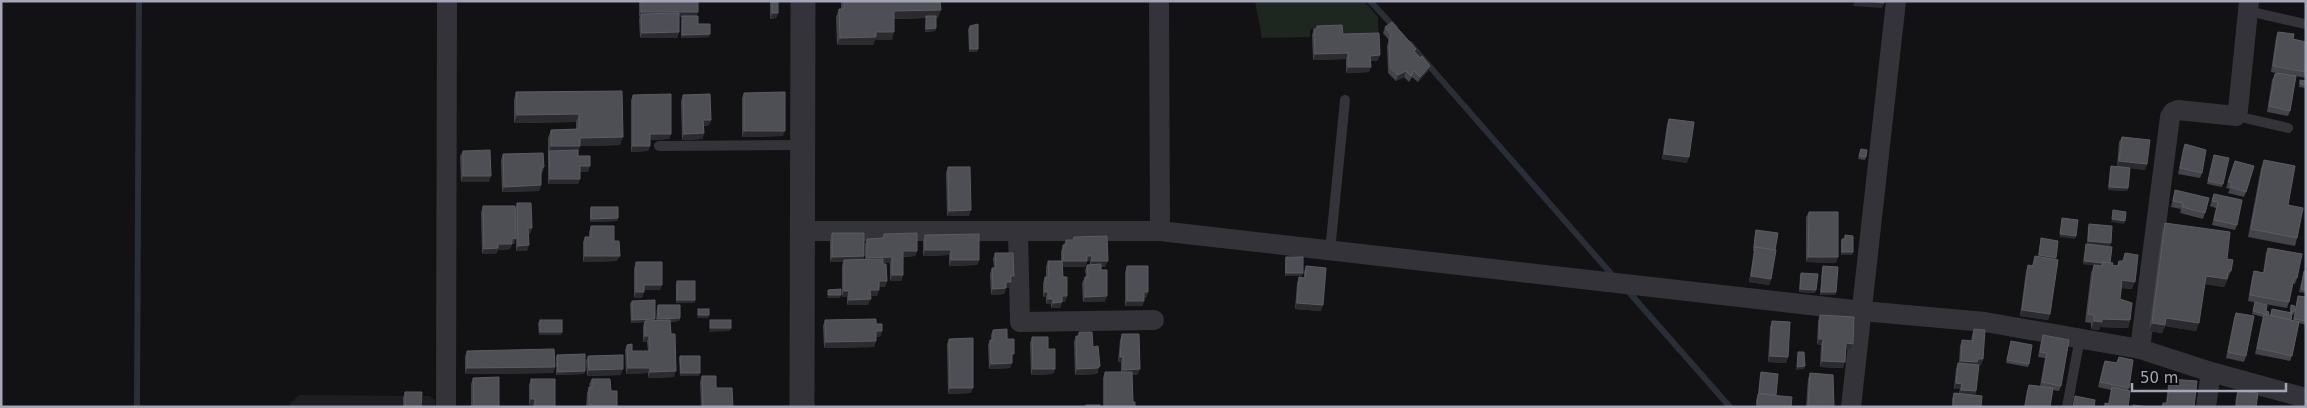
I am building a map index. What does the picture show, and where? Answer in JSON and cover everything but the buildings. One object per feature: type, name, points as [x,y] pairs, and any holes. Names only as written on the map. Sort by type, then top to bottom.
[{"type":"street","points":[[446,407],[447,1]]},
{"type":"street","points":[[802,407],[803,1]]},
{"type":"street","points":[[1159,1],[1160,232]]},
{"type":"street","points":[[1851,407],[1896,1]]},
{"type":"street","points":[[2140,349],[2170,117],[2173,112],[2178,110],[2236,116],[2249,6]]},
{"type":"street","points":[[802,231],[1160,232],[1862,311],[1985,322],[2140,349],[2211,372],[2306,398]]},
{"type":"street","points":[[1018,231],[1020,322],[1154,320]]},
{"type":"street","points":[[2206,407],[2211,372]]},
{"type":"lane","points":[[2249,6],[2305,24]]},
{"type":"lane","points":[[1330,251],[1345,100]]},
{"type":"lane","points":[[2236,116],[2288,128]]},
{"type":"lane","points":[[658,146],[802,145]]},
{"type":"lane","points":[[2067,407],[2080,338]]},
{"type":"shaded area","points":[[1255,1],[1364,1],[1378,17],[1378,35],[1343,35],[1342,29],[1310,29],[1310,37],[1262,38]]},
{"type":"shaded area","points":[[299,395],[429,396],[435,400],[435,407],[290,407],[291,403]]},
{"type":"waterway","points":[[137,407],[139,1]]},
{"type":"waterway","points":[[1370,1],[1395,28]]},
{"type":"waterway","points":[[1410,44],[1614,277]]},
{"type":"waterway","points":[[1627,290],[1730,407]]}]
